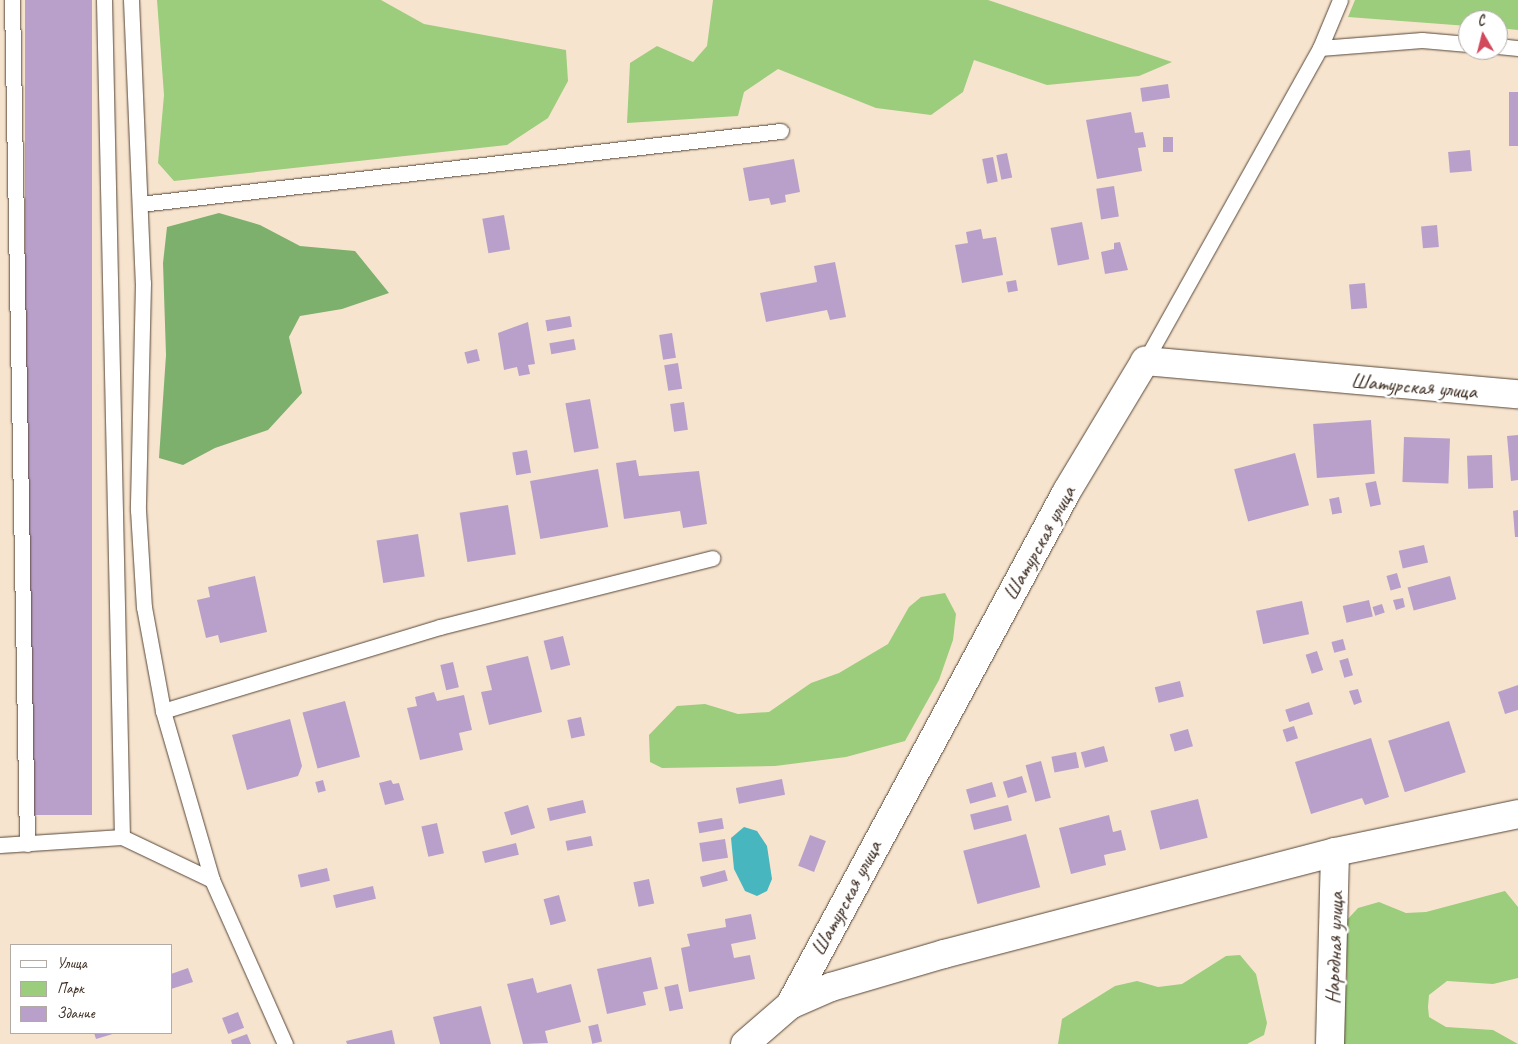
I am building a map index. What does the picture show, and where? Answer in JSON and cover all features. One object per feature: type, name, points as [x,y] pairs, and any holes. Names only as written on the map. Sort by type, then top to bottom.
[{"type":"street","name":"Шатурская улица","points":[[746,1044],[790,1005],[1067,491],[1145,362],[1518,394]]},
{"type":"street","points":[[790,1005],[831,987],[944,954],[1335,852],[1518,814]]},
{"type":"street","name":"Народная улица","points":[[1330,1044],[1335,852]]},
{"type":"lane","points":[[12,0],[27,844]]},
{"type":"lane","points":[[104,0],[122,837]]},
{"type":"lane","points":[[131,0],[143,283],[138,510],[144,607],[163,711],[212,880],[285,1044]]},
{"type":"lane","points":[[1145,362],[1320,48],[1340,0]]},
{"type":"lane","points":[[1320,48],[1422,40],[1458,43]]},
{"type":"lane","points":[[140,204],[781,131]]},
{"type":"lane","points":[[163,711],[440,627],[712,558]]},
{"type":"lane","points":[[0,845],[122,837],[212,880]]},
{"type":"green space","points":[[157,0],[381,0],[424,24],[566,50],[568,81],[548,118],[507,145],[174,181],[158,163],[164,95]]},
{"type":"green space","points":[[713,0],[988,0],[1172,62],[1139,76],[1047,85],[974,60],[963,92],[931,115],[876,108],[778,69],[744,92],[738,116],[627,123],[630,63],[657,46],[693,62],[707,46]]},
{"type":"green space","points":[[1355,0],[1518,0],[1518,30],[1508,29],[1508,10],[1458,10],[1458,25],[1348,17]]},
{"type":"green space","points":[[219,213],[260,225],[300,246],[355,251],[389,293],[342,309],[300,316],[289,337],[302,393],[268,430],[215,448],[183,465],[159,458],[166,355],[163,263],[167,227]]},
{"type":"green space","points":[[945,593],[956,614],[953,640],[939,680],[905,741],[846,757],[775,766],[662,768],[650,762],[649,735],[677,706],[705,704],[738,714],[769,712],[811,683],[839,673],[888,644],[909,607],[921,597]]},
{"type":"green space","points":[[1505,891],[1518,907],[1518,978],[1493,984],[1447,981],[1429,995],[1428,1007],[1429,1017],[1446,1027],[1493,1030],[1518,1044],[1340,1044],[1347,979],[1345,932],[1347,920],[1358,908],[1379,902],[1406,913],[1426,912]]},
{"type":"green space","points":[[1240,955],[1256,974],[1267,1023],[1264,1035],[1247,1044],[1058,1044],[1062,1019],[1115,986],[1137,981],[1158,987],[1182,984],[1226,956]]},
{"type":"water","points":[[744,827],[757,831],[767,846],[772,879],[767,891],[757,896],[745,891],[734,869],[731,838]]},
{"type":"building","points":[[25,0],[92,0],[92,815],[25,815]]},
{"type":"building","points":[[1168,84],[1170,98],[1142,102],[1140,88]]},
{"type":"building","points":[[1509,92],[1518,92],[1518,146],[1509,146]]},
{"type":"building","points":[[1131,112],[1135,133],[1143,132],[1146,147],[1138,148],[1142,171],[1097,179],[1086,120]]},
{"type":"building","points":[[1163,137],[1173,137],[1173,152],[1163,152]]},
{"type":"building","points":[[1470,150],[1472,171],[1450,173],[1448,152]]},
{"type":"building","points":[[1007,153],[1012,177],[1001,180],[996,155]]},
{"type":"building","points":[[993,157],[998,182],[987,184],[982,159]]},
{"type":"building","points":[[794,159],[800,192],[785,195],[786,202],[771,205],[769,198],[749,201],[743,168]]},
{"type":"building","points":[[1114,186],[1119,217],[1101,219],[1096,189]]},
{"type":"building","points":[[504,215],[510,249],[488,253],[482,219]]},
{"type":"building","points":[[1082,222],[1089,259],[1058,265],[1051,228]]},
{"type":"building","points":[[1437,225],[1439,247],[1423,248],[1421,226]]},
{"type":"building","points":[[981,229],[983,239],[996,237],[1003,275],[962,283],[955,245],[968,243],[966,232]]},
{"type":"building","points":[[1120,242],[1128,270],[1105,274],[1101,252],[1114,249],[1114,243]]},
{"type":"building","points":[[835,262],[846,317],[830,320],[827,310],[766,322],[760,293],[817,282],[814,266]]},
{"type":"building","points":[[1016,280],[1018,291],[1008,293],[1006,282]]},
{"type":"building","points":[[1365,283],[1367,308],[1351,309],[1349,284]]},
{"type":"building","points":[[570,316],[572,327],[547,331],[545,320]]},
{"type":"building","points":[[528,322],[535,364],[528,365],[530,374],[519,376],[517,367],[504,370],[498,333]]},
{"type":"building","points":[[672,333],[676,358],[663,360],[659,335]]},
{"type":"building","points":[[574,339],[576,350],[551,354],[549,343]]},
{"type":"building","points":[[477,349],[480,361],[467,364],[464,352]]},
{"type":"building","points":[[678,363],[682,389],[668,391],[664,365]]},
{"type":"building","points":[[590,399],[599,448],[574,453],[565,403]]},
{"type":"building","points":[[684,402],[688,430],[674,432],[670,404]]},
{"type":"building","points":[[1371,420],[1375,474],[1317,478],[1313,424]]},
{"type":"building","points":[[1518,435],[1518,480],[1511,481],[1507,436]]},
{"type":"building","points":[[1404,437],[1450,439],[1448,484],[1402,482]]},
{"type":"building","points":[[527,450],[531,473],[516,475],[512,453]]},
{"type":"building","points":[[1295,453],[1309,505],[1248,521],[1234,469]]},
{"type":"building","points":[[1492,455],[1493,488],[1468,489],[1467,456]]},
{"type":"building","points":[[636,460],[639,476],[699,471],[707,524],[683,528],[680,511],[624,519],[616,463]]},
{"type":"building","points":[[598,469],[608,527],[540,539],[530,481]]},
{"type":"building","points":[[1376,481],[1381,504],[1370,507],[1365,483]]},
{"type":"building","points":[[1339,497],[1342,513],[1332,515],[1329,499]]},
{"type":"building","points":[[508,505],[516,554],[467,562],[460,513]]},
{"type":"building","points":[[1518,510],[1518,537],[1515,537],[1513,511]]},
{"type":"building","points":[[418,534],[425,576],[383,583],[377,541]]},
{"type":"building","points":[[1424,545],[1428,563],[1403,568],[1399,551]]},
{"type":"building","points":[[1397,573],[1401,587],[1391,590],[1386,576]]},
{"type":"building","points":[[255,576],[267,632],[220,643],[218,635],[206,638],[197,600],[210,597],[208,587]]},
{"type":"building","points":[[1450,576],[1456,599],[1414,611],[1407,587]]},
{"type":"building","points":[[1403,598],[1405,607],[1396,610],[1393,600]]},
{"type":"building","points":[[1369,600],[1373,617],[1347,623],[1343,606]]},
{"type":"building","points":[[1302,601],[1309,634],[1263,644],[1256,611]]},
{"type":"building","points":[[1382,604],[1385,613],[1375,616],[1372,607]]},
{"type":"building","points":[[563,636],[570,665],[551,670],[544,641]]},
{"type":"building","points":[[1343,639],[1346,650],[1334,653],[1331,642]]},
{"type":"building","points":[[1317,651],[1323,670],[1312,674],[1306,655]]},
{"type":"building","points":[[528,656],[542,712],[489,725],[481,692],[492,690],[486,666]]},
{"type":"building","points":[[1348,658],[1353,675],[1344,678],[1339,660]]},
{"type":"building","points":[[453,662],[459,687],[446,690],[440,665]]},
{"type":"building","points":[[1180,681],[1184,697],[1159,703],[1155,687]]},
{"type":"building","points":[[1518,685],[1518,710],[1505,714],[1498,692]]},
{"type":"building","points":[[1358,689],[1362,702],[1354,705],[1349,691]]},
{"type":"building","points":[[434,692],[437,701],[464,695],[472,730],[459,733],[463,750],[420,760],[407,708],[417,706],[415,697]]},
{"type":"building","points":[[345,701],[360,757],[318,768],[302,712]]},
{"type":"building","points":[[1309,702],[1313,714],[1289,722],[1285,710]]},
{"type":"building","points":[[581,717],[585,736],[571,738],[567,720]]},
{"type":"building","points":[[290,719],[302,766],[298,776],[247,790],[232,735]]},
{"type":"building","points":[[1449,721],[1466,772],[1405,792],[1388,741]]},
{"type":"building","points":[[1294,726],[1298,738],[1287,742],[1283,730]]},
{"type":"building","points":[[1188,729],[1193,746],[1175,752],[1170,734]]},
{"type":"building","points":[[1371,738],[1389,797],[1365,805],[1362,798],[1311,814],[1295,762]]},
{"type":"building","points":[[1104,746],[1108,761],[1085,768],[1081,752]]},
{"type":"building","points":[[1076,752],[1079,768],[1055,772],[1051,757]]},
{"type":"building","points":[[1041,761],[1051,798],[1035,802],[1026,765]]},
{"type":"building","points":[[1022,776],[1027,792],[1008,798],[1003,782]]},
{"type":"building","points":[[782,779],[785,795],[739,804],[736,788]]},
{"type":"building","points":[[323,780],[326,791],[318,793],[315,782]]},
{"type":"building","points":[[391,780],[393,784],[399,783],[404,800],[385,805],[379,783]]},
{"type":"building","points":[[992,782],[996,796],[970,804],[966,789]]},
{"type":"building","points":[[1198,799],[1208,838],[1160,850],[1150,811]]},
{"type":"building","points":[[583,800],[586,813],[550,821],[547,808]]},
{"type":"building","points":[[528,805],[535,828],[511,835],[504,812]]},
{"type":"building","points":[[1008,805],[1012,821],[974,830],[970,814]]},
{"type":"building","points":[[1109,815],[1113,832],[1121,830],[1126,850],[1104,855],[1106,865],[1071,874],[1059,828]]},
{"type":"building","points":[[722,818],[724,829],[699,833],[697,822]]},
{"type":"building","points":[[437,823],[444,853],[428,857],[421,827]]},
{"type":"building","points":[[1026,834],[1040,887],[977,904],[963,851]]},
{"type":"building","points":[[810,835],[826,841],[814,872],[798,866]]},
{"type":"building","points":[[591,836],[593,846],[567,851],[565,841]]},
{"type":"building","points":[[725,839],[728,858],[702,862],[699,843]]},
{"type":"building","points":[[516,843],[519,855],[485,863],[482,851]]},
{"type":"building","points":[[327,868],[330,881],[301,887],[298,875]]},
{"type":"building","points":[[725,870],[728,881],[703,887],[700,877]]},
{"type":"building","points":[[649,879],[654,903],[639,907],[633,882]]},
{"type":"building","points":[[373,886],[376,899],[336,908],[333,895]]},
{"type":"building","points":[[559,895],[566,921],[551,925],[544,899]]},
{"type":"building","points":[[751,914],[756,939],[731,944],[734,958],[750,955],[755,979],[689,992],[681,948],[690,946],[687,934],[726,927],[725,919]]},
{"type":"building","points":[[651,957],[658,989],[643,992],[646,1005],[607,1014],[597,969]]},
{"type":"building","points":[[188,968],[193,982],[172,989],[172,974]]},
{"type":"building","points":[[533,978],[537,993],[571,984],[581,1022],[545,1031],[548,1043],[523,1044],[507,984]]},
{"type":"building","points":[[678,984],[683,1008],[670,1011],[664,987]]},
{"type":"building","points":[[481,1006],[491,1044],[440,1044],[433,1017]]},
{"type":"building","points":[[238,1012],[244,1028],[228,1034],[222,1018]]},
{"type":"building","points":[[598,1024],[602,1042],[592,1044],[588,1026]]},
{"type":"building","points":[[392,1030],[395,1044],[347,1044],[346,1041]]},
{"type":"building","points":[[94,1034],[113,1034],[96,1039]]},
{"type":"building","points":[[247,1034],[251,1044],[232,1044],[231,1040]]}]
